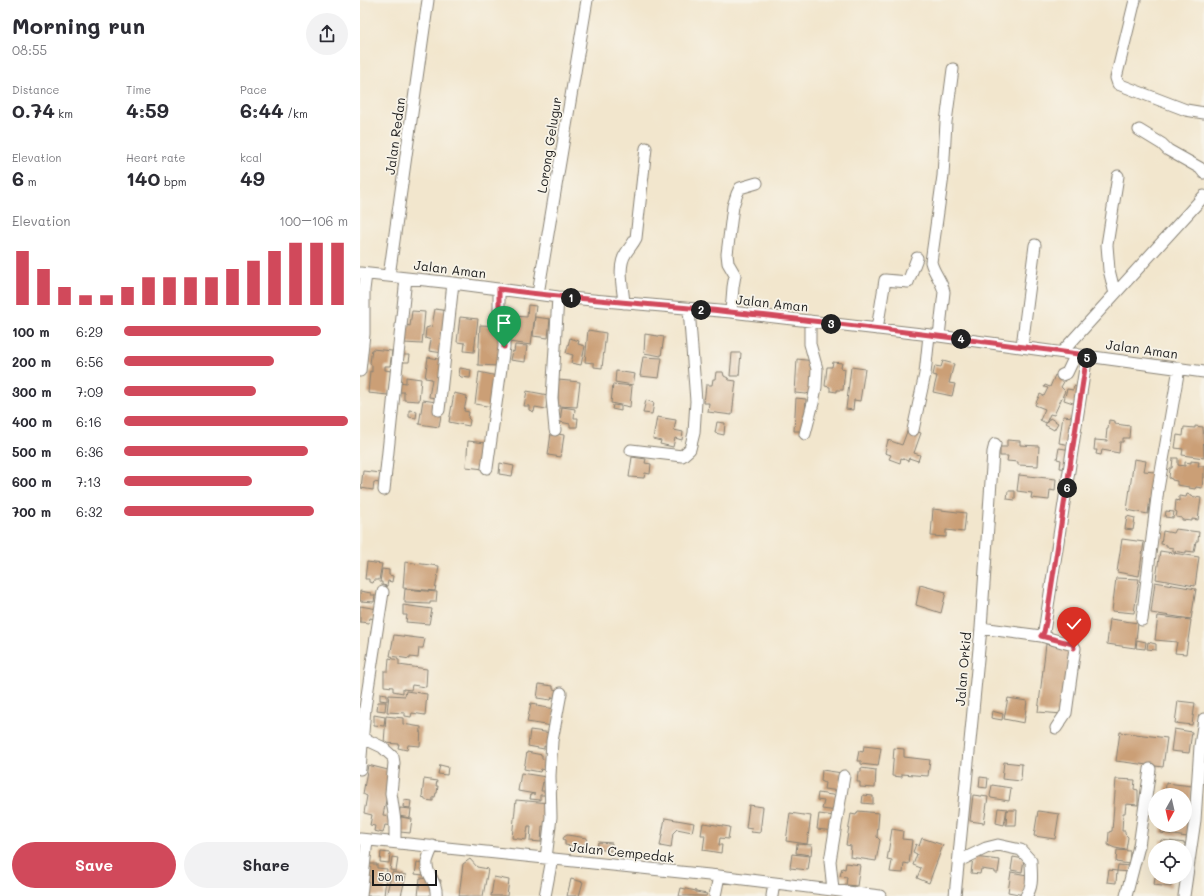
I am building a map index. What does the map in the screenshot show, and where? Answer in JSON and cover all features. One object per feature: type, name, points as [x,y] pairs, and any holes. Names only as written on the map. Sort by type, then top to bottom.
[{"type":"street","name":"Jalan Redan","points":[[389,276],[428,0]]},
{"type":"street","name":"Lorong Gelugur","points":[[538,294],[587,0]]},
{"type":"street","points":[[1135,0],[1116,78],[1118,84],[1186,110],[1204,113]]},
{"type":"street","points":[[913,430],[944,292],[943,286],[933,270],[931,262],[943,176],[946,122],[953,69]]},
{"type":"street","points":[[1139,130],[1162,144],[1168,150],[1200,168],[1204,173]]},
{"type":"street","points":[[624,303],[620,271],[626,253],[633,245],[636,238],[646,148]]},
{"type":"street","points":[[1115,294],[1109,270],[1107,244],[1118,176]]},
{"type":"street","points":[[731,312],[735,275],[728,263],[726,254],[733,206],[736,194],[740,188],[757,183]]},
{"type":"street","points":[[1062,352],[1204,196]]},
{"type":"street","points":[[1022,346],[1035,245]]},
{"type":"street","points":[[878,329],[885,280],[908,282],[916,258]]},
{"type":"street","name":"Jalan Aman","points":[[364,279],[389,276],[405,285],[499,289],[558,297],[731,312],[934,335],[1082,354],[1178,375],[1204,372]]},
{"type":"street","points":[[360,371],[364,334],[364,279]]},
{"type":"street","points":[[384,490],[405,285]]},
{"type":"street","points":[[439,410],[453,287]]},
{"type":"street","points":[[487,468],[504,347],[504,325],[499,308],[499,289]]},
{"type":"street","points":[[555,430],[552,398],[558,297]]},
{"type":"street","points":[[631,450],[682,456],[690,449],[694,433],[696,401],[689,308]]},
{"type":"street","points":[[805,434],[813,404],[817,369],[810,344],[810,321]]},
{"type":"street","points":[[1062,376],[1082,354]]},
{"type":"street","points":[[1041,636],[1044,632],[1047,614],[1082,354]]},
{"type":"street","points":[[1142,620],[1158,489],[1178,375]]},
{"type":"street","name":"Jalan Orkid","points":[[955,896],[981,628],[993,452],[995,444]]},
{"type":"street","points":[[360,769],[365,708],[382,592]]},
{"type":"street","points":[[981,628],[1041,636],[1073,644],[1074,648],[1066,713],[1056,728]]},
{"type":"street","points":[[545,896],[551,817],[550,776],[552,741],[561,692]]},
{"type":"street","points":[[1184,896],[1200,821],[1204,720]]},
{"type":"street","points":[[362,738],[382,747],[393,757],[394,763],[391,793],[395,821],[395,842]]},
{"type":"street","points":[[1126,896],[1139,846],[1150,769]]},
{"type":"street","points":[[832,890],[830,861],[844,776]]},
{"type":"street","points":[[361,896],[363,839]]},
{"type":"street","name":"Jalan Cempedak","points":[[363,839],[719,876],[880,896]]},
{"type":"street","points":[[959,861],[998,844],[1021,850],[1031,861],[1030,891],[1026,896]]},
{"type":"street","points":[[433,846],[427,861],[428,869],[436,885],[436,896]]},
{"type":"street","points":[[715,896],[719,876]]},
{"type":"street","points":[[772,896],[774,883]]},
{"type":"building","points":[[528,305],[536,306],[531,345],[509,342],[513,316],[527,317]]},
{"type":"building","points":[[435,309],[449,311],[443,353],[429,351],[431,340],[425,338],[426,328],[432,326]]},
{"type":"building","points":[[412,311],[425,312],[422,344],[404,343],[406,325],[410,326]]},
{"type":"building","points":[[460,317],[478,319],[474,352],[464,351],[465,343],[457,342]]},
{"type":"building","points":[[535,317],[550,319],[548,338],[533,336]]},
{"type":"building","points":[[480,325],[500,326],[499,366],[478,365]]},
{"type":"building","points":[[588,330],[606,333],[602,368],[594,367],[594,363],[585,362]]},
{"type":"building","points":[[645,334],[664,337],[661,356],[644,353]]},
{"type":"building","points":[[570,338],[579,341],[578,344],[585,346],[581,365],[571,363],[573,355],[566,353]]},
{"type":"building","points":[[515,345],[527,346],[525,362],[510,360],[512,351],[514,352]]},
{"type":"building","points":[[372,349],[392,351],[390,366],[385,366],[385,370],[391,371],[388,395],[368,393],[370,371],[372,372],[372,365],[370,363]]},
{"type":"building","points":[[732,353],[741,353],[739,376],[730,376]]},
{"type":"building","points":[[403,355],[410,355],[409,362],[402,362]]},
{"type":"building","points":[[428,357],[443,360],[436,398],[429,397],[432,379],[425,378]]},
{"type":"building","points":[[643,357],[662,358],[659,378],[640,376]]},
{"type":"building","points":[[797,359],[814,361],[812,392],[806,394],[795,393]]},
{"type":"building","points":[[943,361],[954,364],[949,383],[955,384],[952,396],[933,392],[937,376],[933,375],[935,366],[941,367]]},
{"type":"building","points":[[833,362],[842,363],[841,368],[845,369],[843,390],[837,390],[837,392],[830,391],[830,387],[825,386],[827,367],[832,367]]},
{"type":"building","points":[[851,367],[865,369],[860,401],[854,400],[853,410],[846,409]]},
{"type":"building","points":[[460,368],[471,370],[470,378],[461,377],[459,375]]},
{"type":"building","points":[[616,371],[635,374],[633,385],[615,382]]},
{"type":"building","points":[[479,372],[497,376],[493,407],[475,404]]},
{"type":"building","points":[[716,372],[723,372],[724,376],[729,380],[736,381],[732,415],[708,412],[709,403],[704,403],[706,385],[712,385]]},
{"type":"building","points":[[1055,375],[1065,380],[1061,387],[1065,391],[1054,415],[1050,414],[1046,423],[1040,420],[1045,409],[1035,405],[1040,394],[1044,396],[1048,388],[1044,387],[1045,385],[1050,387]]},
{"type":"building","points":[[406,377],[421,379],[419,401],[404,400],[404,392],[399,392],[400,382],[406,383]]},
{"type":"building","points":[[558,380],[580,382],[577,407],[558,406]]},
{"type":"building","points":[[613,384],[632,386],[630,407],[611,403]]},
{"type":"building","points":[[1074,386],[1081,388],[1076,404],[1064,400],[1067,389],[1073,390]]},
{"type":"building","points":[[527,391],[548,395],[546,409],[535,407],[534,412],[529,410],[529,406],[524,406]]},
{"type":"building","points":[[454,393],[467,396],[464,411],[469,412],[469,426],[449,422]]},
{"type":"building","points":[[796,398],[806,399],[804,431],[794,431]]},
{"type":"building","points":[[423,400],[443,403],[439,427],[419,424]]},
{"type":"building","points":[[646,400],[654,403],[652,414],[643,413]]},
{"type":"building","points":[[613,405],[621,406],[621,411],[612,409]]},
{"type":"building","points":[[562,407],[575,409],[574,418],[578,418],[577,427],[570,427],[570,424],[560,422]]},
{"type":"building","points":[[409,410],[417,411],[416,418],[409,417]]},
{"type":"building","points":[[1063,416],[1073,417],[1071,445],[1059,443]]},
{"type":"building","points":[[657,417],[676,420],[674,430],[683,432],[682,440],[675,438],[673,447],[660,444],[661,441],[653,439]]},
{"type":"building","points":[[1050,418],[1058,423],[1054,430],[1045,425]]},
{"type":"building","points":[[1109,420],[1115,421],[1115,424],[1130,426],[1129,438],[1123,438],[1123,442],[1120,442],[1119,453],[1102,450],[1101,455],[1096,454],[1097,450],[1094,450],[1095,440],[1107,441]]},
{"type":"building","points":[[717,422],[725,423],[724,435],[715,433]]},
{"type":"building","points":[[1195,426],[1203,427],[1204,458],[1182,455],[1183,449],[1175,448],[1177,435],[1183,436],[1184,427],[1195,428]]},
{"type":"building","points":[[908,429],[921,433],[914,453],[920,455],[918,461],[909,458],[908,461],[901,458],[900,463],[889,459],[891,455],[885,453],[888,440],[902,445]]},
{"type":"building","points":[[551,433],[564,435],[561,457],[548,455]]},
{"type":"building","points":[[1007,440],[1020,441],[1020,445],[1039,446],[1038,466],[1018,465],[1018,462],[1007,461],[1008,456],[1000,456],[1000,447],[1007,447]]},
{"type":"building","points":[[468,441],[486,443],[484,469],[466,467]]},
{"type":"building","points":[[1059,448],[1072,450],[1069,469],[1060,468],[1061,460],[1057,459]]},
{"type":"building","points":[[632,457],[646,459],[645,463],[651,464],[650,474],[645,473],[644,478],[629,477]]},
{"type":"building","points":[[1173,458],[1178,458],[1178,465],[1185,466],[1185,462],[1191,463],[1191,461],[1199,462],[1198,466],[1204,466],[1202,488],[1196,487],[1195,489],[1177,485],[1177,481],[1169,478]]},
{"type":"building","points":[[1134,459],[1146,461],[1144,471],[1155,472],[1152,498],[1150,498],[1148,514],[1127,510]]},
{"type":"building","points":[[500,463],[514,466],[512,476],[499,474]]},
{"type":"building","points":[[363,471],[380,473],[379,483],[374,482],[373,490],[361,488]]},
{"type":"building","points":[[1019,475],[1056,479],[1055,491],[1050,490],[1049,500],[1031,498],[1032,493],[1017,491]]},
{"type":"building","points":[[1008,491],[1015,491],[1015,500],[1007,499]]},
{"type":"building","points":[[1187,494],[1201,498],[1198,520],[1182,520],[1182,518],[1176,517],[1176,500],[1179,501],[1179,496],[1186,497]]},
{"type":"building","points":[[933,509],[966,513],[964,532],[946,530],[946,537],[931,536]]},
{"type":"building","points":[[1166,511],[1174,512],[1173,518],[1165,517]]},
{"type":"building","points":[[1127,516],[1135,518],[1133,530],[1125,529]]},
{"type":"building","points":[[1175,529],[1199,532],[1198,541],[1196,541],[1194,552],[1186,551],[1186,553],[1173,551],[1173,548],[1161,544],[1163,531],[1173,533]]},
{"type":"building","points":[[1122,539],[1144,542],[1139,576],[1117,572]]},
{"type":"building","points":[[1160,551],[1199,557],[1195,586],[1156,579]]},
{"type":"building","points":[[367,562],[382,564],[379,580],[374,580],[373,583],[369,582],[369,579],[365,579]]},
{"type":"building","points":[[405,562],[439,566],[435,591],[403,588]]},
{"type":"building","points":[[382,569],[389,570],[389,575],[393,576],[392,582],[388,581],[387,586],[382,585],[382,582],[380,582]]},
{"type":"building","points":[[1116,578],[1139,579],[1134,613],[1112,611]]},
{"type":"building","points":[[1155,582],[1196,589],[1191,619],[1151,613]]},
{"type":"building","points":[[920,585],[946,592],[941,613],[916,605]]},
{"type":"building","points":[[405,589],[437,592],[436,602],[430,602],[430,604],[405,603]]},
{"type":"building","points":[[360,591],[375,595],[374,602],[360,601]]},
{"type":"building","points":[[403,605],[432,609],[429,624],[406,622],[407,615],[403,615]]},
{"type":"building","points":[[360,606],[378,609],[376,619],[370,618],[369,623],[360,622]]},
{"type":"building","points":[[1158,616],[1191,620],[1186,654],[1175,653],[1177,642],[1155,640]]},
{"type":"building","points":[[1110,619],[1138,623],[1135,648],[1107,644]]},
{"type":"building","points":[[394,635],[425,639],[423,648],[419,648],[418,658],[410,657],[410,659],[390,656]]},
{"type":"building","points":[[1137,640],[1146,642],[1145,649],[1136,648]]},
{"type":"building","points":[[1148,642],[1156,644],[1156,650],[1147,649]]},
{"type":"building","points":[[1046,644],[1070,648],[1062,714],[1038,712]]},
{"type":"building","points":[[389,658],[399,660],[399,665],[427,669],[426,687],[412,685],[411,690],[403,689],[403,693],[393,691],[393,687],[384,686],[384,671],[388,671]]},
{"type":"building","points":[[539,684],[553,686],[553,689],[558,690],[557,698],[552,697],[551,700],[537,698]]},
{"type":"building","points":[[406,691],[427,694],[425,715],[412,713],[411,717],[405,716],[405,713],[387,712],[389,695],[405,696]]},
{"type":"building","points":[[380,693],[387,694],[387,701],[380,700]]},
{"type":"building","points":[[1008,698],[1027,701],[1024,723],[1004,719]]},
{"type":"building","points":[[1178,701],[1195,703],[1192,725],[1175,723]]},
{"type":"building","points":[[378,702],[386,702],[385,711],[377,710]]},
{"type":"building","points":[[531,703],[537,704],[536,706],[555,709],[552,726],[527,722]]},
{"type":"building","points":[[992,711],[1003,714],[1002,720],[991,718]]},
{"type":"building","points":[[374,715],[385,717],[384,726],[374,725]]},
{"type":"building","points":[[386,716],[403,718],[403,724],[421,727],[420,746],[408,745],[407,750],[398,748],[399,744],[384,743]]},
{"type":"building","points":[[1174,729],[1192,732],[1189,753],[1171,751]]},
{"type":"building","points":[[530,730],[552,733],[549,747],[544,746],[544,749],[528,746]]},
{"type":"building","points":[[1120,732],[1167,738],[1163,767],[1116,761]]},
{"type":"building","points":[[864,746],[881,748],[878,766],[861,764],[861,761],[857,761],[859,751],[863,752]]},
{"type":"building","points":[[894,748],[904,749],[904,757],[930,760],[928,776],[902,774],[902,777],[892,776]]},
{"type":"building","points":[[527,752],[542,755],[542,759],[547,760],[545,770],[541,769],[540,772],[524,769]]},
{"type":"building","points":[[1004,762],[1022,764],[1021,781],[1002,779]]},
{"type":"building","points":[[368,765],[392,771],[383,815],[392,816],[391,826],[385,825],[383,833],[374,831],[375,826],[370,825],[372,815],[364,813],[367,796],[363,794]]},
{"type":"building","points":[[440,765],[448,767],[447,775],[438,774]]},
{"type":"building","points":[[861,768],[876,770],[875,788],[860,787],[860,782],[857,782],[858,772],[861,772]]},
{"type":"building","points":[[822,770],[842,773],[840,791],[824,789],[825,783],[821,781]]},
{"type":"building","points":[[521,773],[546,777],[541,791],[546,791],[545,795],[540,795],[540,800],[530,799],[531,794],[535,794],[518,791]]},
{"type":"building","points":[[980,777],[988,778],[987,788],[979,787]]},
{"type":"building","points":[[424,779],[437,781],[437,793],[435,797],[433,797],[433,801],[425,800],[425,798],[422,797]]},
{"type":"building","points":[[1116,779],[1135,780],[1134,789],[1138,790],[1138,805],[1126,804],[1125,813],[1123,813],[1122,831],[1125,831],[1125,834],[1128,837],[1126,850],[1108,845],[1109,832],[1112,831]]},
{"type":"building","points":[[1166,783],[1192,786],[1192,788],[1166,788]]},
{"type":"building","points":[[992,785],[1011,788],[1009,801],[991,798]]},
{"type":"building","points":[[818,793],[839,796],[837,811],[822,809],[824,801],[817,800]]},
{"type":"building","points":[[863,795],[873,796],[873,804],[862,803]]},
{"type":"building","points":[[973,795],[988,797],[984,823],[970,821]]},
{"type":"building","points":[[404,800],[411,801],[410,808],[403,807]]},
{"type":"building","points":[[516,800],[550,803],[547,827],[542,826],[541,842],[530,841],[531,826],[528,826],[526,840],[512,838]]},
{"type":"building","points":[[749,805],[763,807],[760,833],[751,832],[752,829],[746,828]]},
{"type":"building","points":[[400,808],[411,809],[410,818],[399,816]]},
{"type":"building","points":[[998,808],[1007,809],[1004,825],[996,823]]},
{"type":"building","points":[[1007,810],[1017,810],[1016,825],[1006,825]]},
{"type":"building","points":[[858,811],[879,813],[877,837],[880,840],[876,861],[850,857],[851,846],[846,845],[851,814],[856,815]]},
{"type":"building","points":[[1038,811],[1059,814],[1055,839],[1034,836]]},
{"type":"building","points":[[790,813],[811,816],[807,844],[786,841]]},
{"type":"building","points":[[819,814],[835,816],[833,831],[817,829]]},
{"type":"building","points":[[401,817],[412,819],[410,833],[400,832],[399,828]]},
{"type":"building","points":[[665,818],[694,823],[692,832],[677,829],[673,833],[671,848],[660,846]]},
{"type":"building","points":[[703,823],[730,827],[728,839],[720,838],[719,845],[722,845],[721,853],[703,850],[705,835],[701,835]]},
{"type":"building","points":[[892,829],[903,831],[902,839],[912,840],[909,864],[904,863],[903,873],[890,872],[892,861],[887,860]]},
{"type":"building","points":[[1161,832],[1187,832],[1187,837]]},
{"type":"building","points":[[567,835],[587,838],[586,844],[584,844],[584,847],[577,845],[577,847],[565,845],[565,840],[563,839]]},
{"type":"building","points":[[922,838],[943,845],[929,883],[917,878],[921,868],[913,865],[917,854],[913,852],[916,844],[919,846]]},
{"type":"building","points":[[598,842],[612,843],[611,851],[597,849]]},
{"type":"building","points":[[797,844],[812,845],[811,855],[796,853]]},
{"type":"building","points":[[1117,850],[1130,851],[1129,864],[1116,862]]},
{"type":"building","points":[[381,852],[390,853],[389,863],[380,862]]},
{"type":"building","points":[[792,854],[810,856],[808,870],[790,868]]},
{"type":"building","points":[[392,857],[398,858],[396,871],[390,870]]},
{"type":"building","points":[[973,857],[1000,860],[998,873],[995,873],[995,871],[981,869],[980,874],[971,873]]},
{"type":"building","points":[[1013,857],[1024,859],[1022,872],[1011,870]]},
{"type":"building","points":[[470,859],[477,867],[488,869],[483,896],[459,896],[463,864]]},
{"type":"building","points":[[417,863],[425,864],[423,875],[415,874]]},
{"type":"building","points":[[846,863],[860,865],[857,886],[846,885],[847,877],[840,876],[842,868],[845,869]]},
{"type":"building","points":[[370,864],[377,864],[377,868],[387,869],[384,896],[366,896]]},
{"type":"building","points":[[1118,865],[1131,866],[1130,872],[1117,871]]},
{"type":"building","points":[[1109,870],[1117,871],[1116,883],[1107,882]]},
{"type":"building","points":[[392,872],[406,875],[401,896],[386,896]]},
{"type":"building","points":[[1011,872],[1027,875],[1024,895],[1008,892]]},
{"type":"building","points":[[494,877],[509,880],[507,896],[491,896]]},
{"type":"building","points":[[420,878],[441,880],[439,896],[418,896]]},
{"type":"building","points":[[571,879],[583,882],[579,896],[567,896]]},
{"type":"building","points":[[1154,884],[1171,884],[1171,887]]},
{"type":"building","points":[[681,888],[707,894],[706,896],[679,896]]},
{"type":"route","points":[[504,347],[504,325],[499,308],[499,289],[558,297],[731,312],[1087,355],[1046,622],[1044,632],[1041,636],[1073,644],[1074,648]]}]
